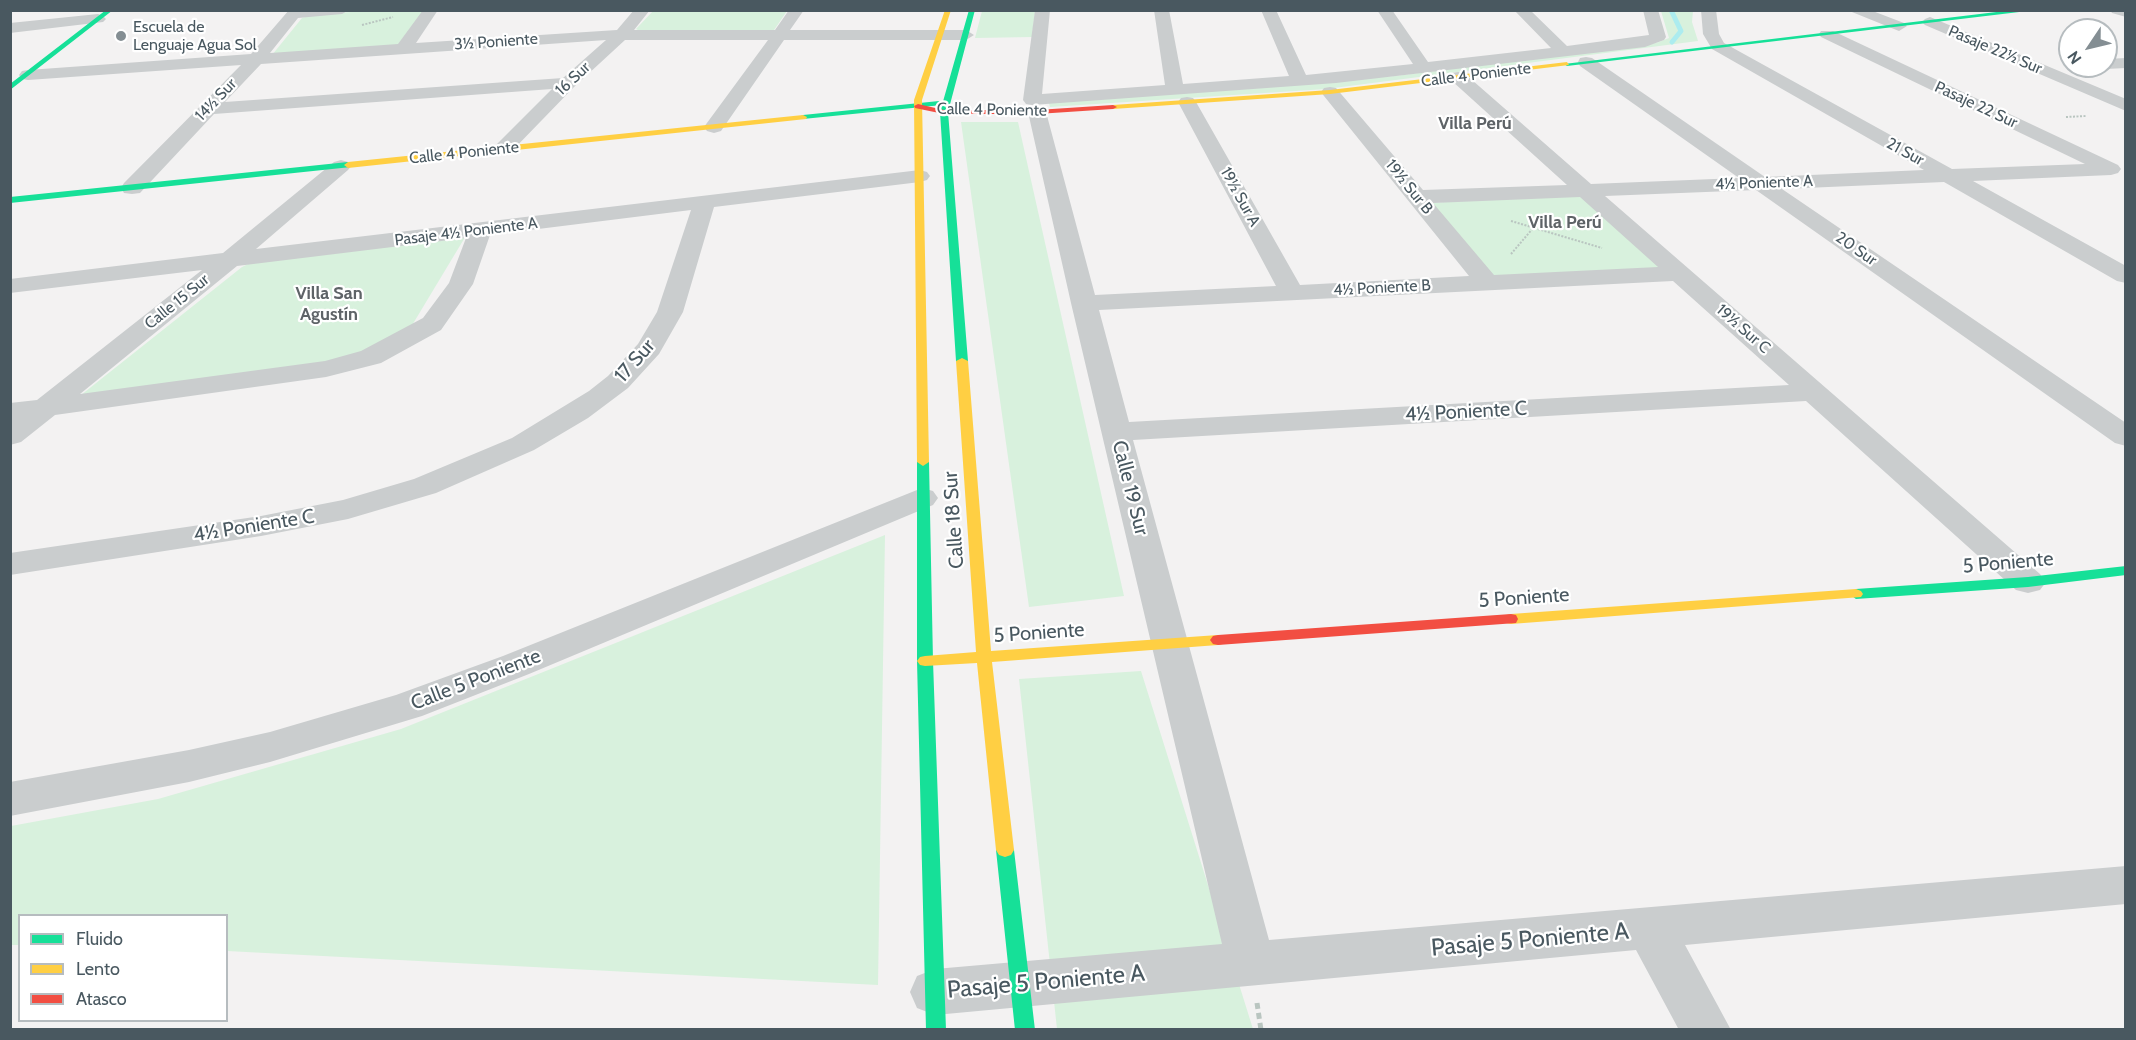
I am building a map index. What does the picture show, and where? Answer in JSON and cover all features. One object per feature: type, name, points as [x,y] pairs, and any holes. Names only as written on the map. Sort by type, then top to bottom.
[{"type":"street","points":[[296,12],[342,10]]},
{"type":"street","points":[[404,48],[430,10]]},
{"type":"street","name":"16 Sur","points":[[503,149],[568,83],[622,34],[643,10]]},
{"type":"street","points":[[714,127],[797,10]]},
{"type":"street","name":"Calle 18 Sur","points":[[935,1011],[925,661],[918,106],[948,10]]},
{"type":"street","name":"Calle 18 Sur","points":[[972,10],[945,107],[984,656],[1022,984],[1025,1029]]},
{"type":"street","name":"Calle 19 Sur","points":[[1043,10],[1035,106],[1251,963]]},
{"type":"street","name":"19½ Sur A","points":[[1161,10],[1181,96],[1292,292]]},
{"type":"street","points":[[1268,10],[1300,81]]},
{"type":"street","points":[[1384,10],[1424,68]]},
{"type":"street","points":[[1521,10],[1564,52]]},
{"type":"street","name":"Calle 4 Poniente","points":[[1181,96],[1564,52],[1656,39],[1658,34],[1650,10]]},
{"type":"street","points":[[1708,10],[1711,34],[1718,46]]},
{"type":"street","points":[[1854,10],[1899,26]]},
{"type":"street","name":"Calle 4 Poniente","points":[[10,200],[918,106],[1035,106],[1181,96],[1330,92],[2033,10]]},
{"type":"street","points":[[2117,10],[2126,14]]},
{"type":"street","name":"14½ Sur","points":[[132,188],[256,59],[296,12]]},
{"type":"street","points":[[10,28],[104,15]]},
{"type":"street","points":[[10,88],[104,15]]},
{"type":"street","name":"Pasaje 22½ Sur","points":[[1930,22],[2126,106]]},
{"type":"street","name":"3½ Poniente","points":[[28,75],[622,34],[966,35]]},
{"type":"street","name":"Pasaje 22 Sur","points":[[1827,34],[2118,172]]},
{"type":"street","name":"21 Sur","points":[[1718,46],[2126,276]]},
{"type":"street","name":"20 Sur","points":[[1586,62],[2126,437]]},
{"type":"street","points":[[2034,67],[2058,66]]},
{"type":"street","name":"19½ Sur C","points":[[1458,77],[2028,582]]},
{"type":"street","points":[[206,110],[568,83]]},
{"type":"street","name":"19½ Sur B","points":[[1330,92],[1487,282]]},
{"type":"street","name":"Calle 15 Sur","points":[[10,436],[229,261],[341,166]]},
{"type":"street","name":"4½ Poniente A","points":[[1417,197],[1947,176],[2118,172]]},
{"type":"street","name":"Pasaje 4½ Poniente A","points":[[10,286],[920,176]]},
{"type":"street","name":"17 Sur","points":[[491,459],[578,412],[618,382],[649,348],[670,312],[705,202]]},
{"type":"street","points":[[10,412],[326,369],[371,357],[432,324],[461,284],[480,230]]},
{"type":"street","name":"4½ Poniente B","points":[[1084,303],[1680,273]]},
{"type":"street","name":"4½ Poniente C","points":[[1117,432],[1815,392]]},
{"type":"street","name":"4½ Poniente C","points":[[10,564],[316,516],[408,492],[491,459]]},
{"type":"street","name":"Calle 5 Poniente","points":[[10,799],[201,763],[282,744],[398,710],[516,665],[922,498]]},
{"type":"street","name":"5 Poniente","points":[[925,661],[2028,582],[2126,570]]},
{"type":"street","name":"Pasaje 5 Poniente A","points":[[935,1011],[1022,984],[2126,885]]},
{"type":"street","points":[[1650,929],[1706,1029]]},
{"type":"path","points":[[362,25],[394,16]]},
{"type":"path","points":[[1487,282],[1534,227],[1586,190]]},
{"type":"path","points":[[1502,219],[1612,252]]},
{"type":"green space","points":[[424,11],[397,46],[272,55],[302,18],[315,14]]},
{"type":"green space","points":[[653,11],[787,11],[772,33],[642,32],[636,29]]},
{"type":"green space","points":[[982,11],[1035,11],[1032,37],[975,38]]},
{"type":"green space","points":[[1661,11],[1693,11],[1692,22],[1698,41],[1326,89],[1050,107],[1049,103],[1395,76],[1656,43],[1669,38]]},
{"type":"green space","points":[[961,122],[1018,122],[1124,596],[1029,607]]},
{"type":"green space","points":[[1577,191],[1665,271],[1486,279],[1422,204]]},
{"type":"green space","points":[[467,234],[408,332],[342,361],[76,399],[242,267],[256,260]]},
{"type":"green space","points":[[885,535],[878,985],[228,951],[228,914],[18,914],[18,945],[11,945],[11,826],[158,799],[401,729]]},
{"type":"green space","points":[[1141,671],[1253,1029],[1057,1029],[1019,679]]},
{"type":"waterway","points":[[1671,10],[1681,31],[1672,42]]},
{"type":"traffic: fast","points":[[10,88],[110,10]]},
{"type":"traffic: fast","points":[[962,361],[944,112],[972,10]]},
{"type":"traffic: fast","points":[[1567,64],[2033,10]]},
{"type":"traffic: fast","points":[[803,117],[939,103]]},
{"type":"traffic: fast","points":[[10,200],[348,165]]},
{"type":"traffic: fast","points":[[923,462],[925,661],[936,1030]]},
{"type":"traffic: fast","points":[[1856,594],[2028,582],[2126,570]]},
{"type":"traffic: fast","points":[[1005,850],[1025,1030]]},
{"type":"traffic: slow","points":[[923,462],[918,100],[948,10]]},
{"type":"traffic: slow","points":[[1113,107],[1330,92],[1567,64]]},
{"type":"traffic: slow","points":[[348,165],[803,117]]},
{"type":"traffic: slow","points":[[962,361],[984,656],[1005,850]]},
{"type":"traffic: slow","points":[[1511,619],[1856,594]]},
{"type":"traffic: slow","points":[[925,661],[1218,640]]},
{"type":"traffic: jam","points":[[918,106],[944,112],[1037,112],[1113,107]]},
{"type":"traffic: jam","points":[[1218,640],[1511,619]]},
{"type":"place","name":"Escuela de Lenguaje Agua Sol","points":[[121,36]]},
{"type":"district","name":"Villa Perú","points":[[1475,124]]},
{"type":"district","name":"Villa Perú","points":[[1565,223]]},
{"type":"district","name":"Villa San Agustín","points":[[329,304]]}]
